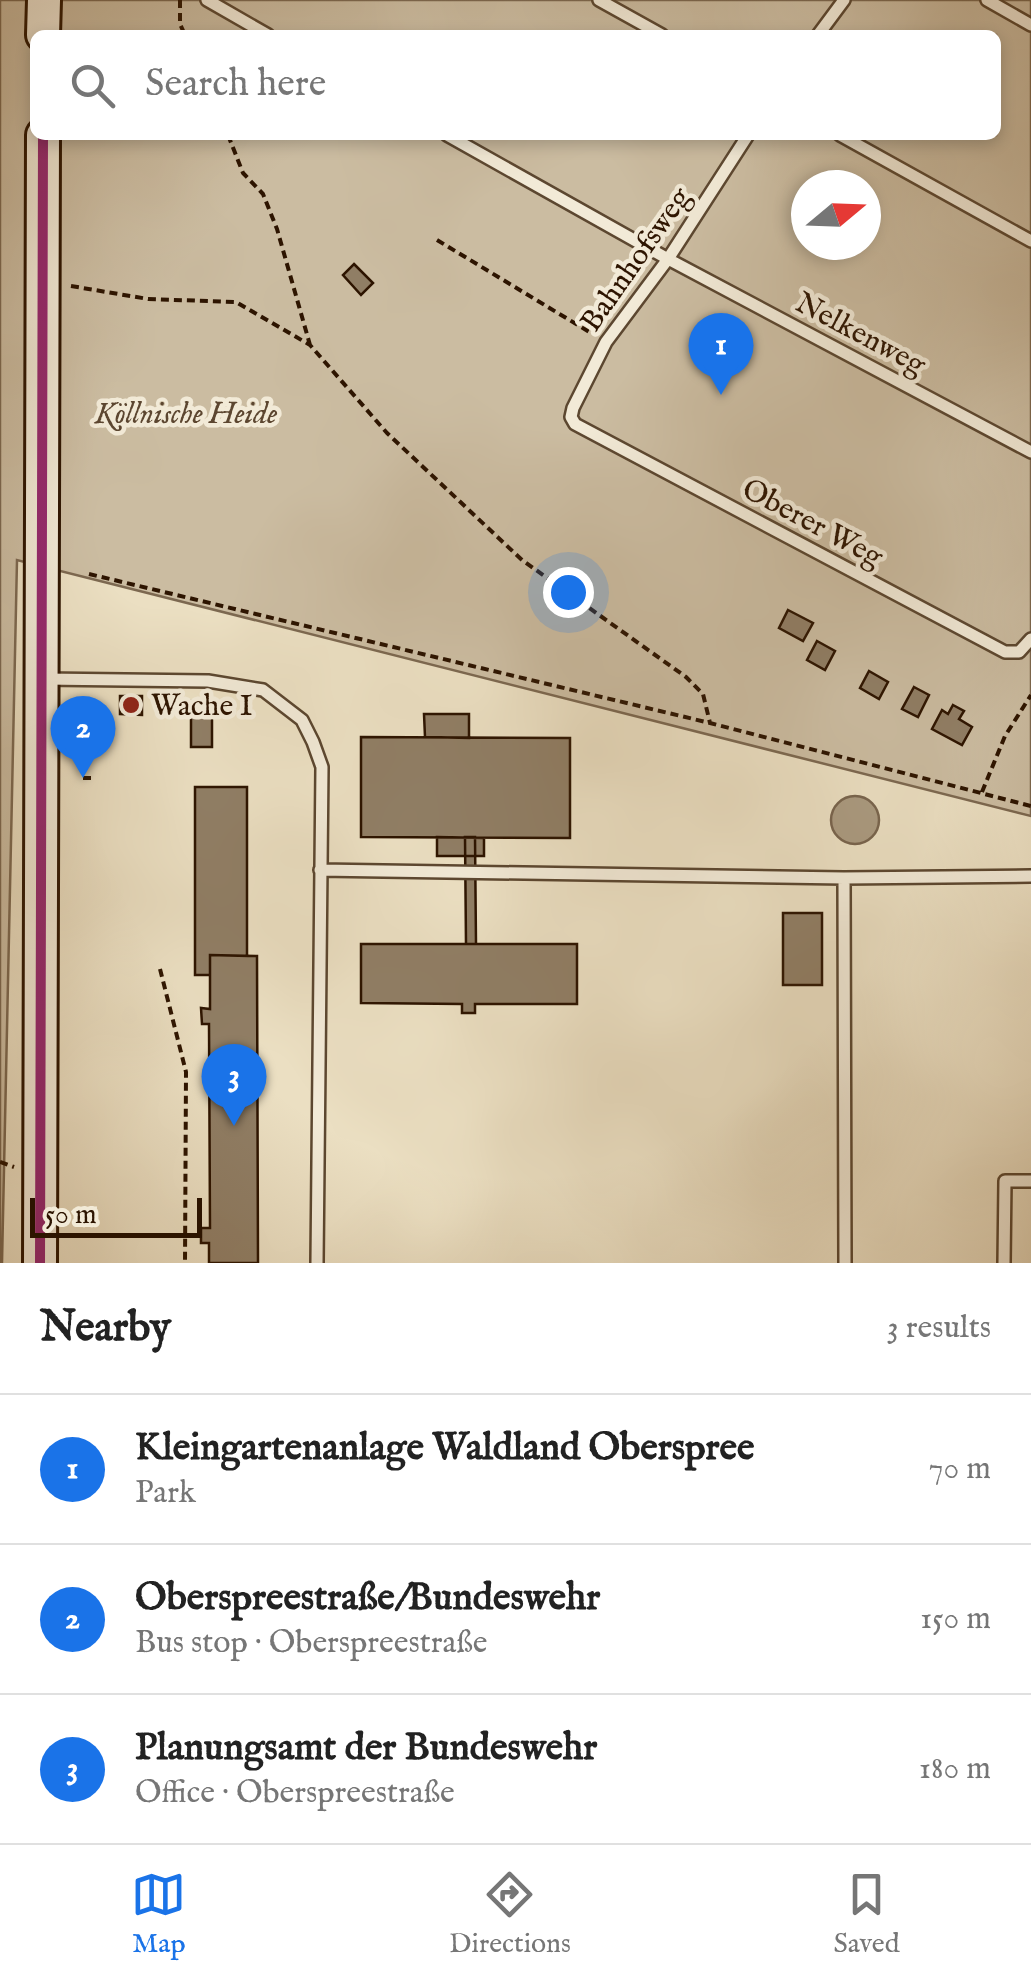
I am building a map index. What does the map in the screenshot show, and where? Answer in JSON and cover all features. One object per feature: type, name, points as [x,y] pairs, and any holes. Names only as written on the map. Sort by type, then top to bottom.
[{"type":"main road","points":[[44,0],[44,30]]},
{"type":"main road","points":[[40,1263],[43,140]]},
{"type":"lane","points":[[207,0],[259,30]]},
{"type":"lane","points":[[600,0],[653,30]]},
{"type":"lane","points":[[822,30],[844,0]]},
{"type":"lane","points":[[987,0],[1031,25]]},
{"type":"lane","name":"Nelkenweg","points":[[456,140],[668,259],[1031,452]]},
{"type":"lane","name":"Bahnhofsweg","points":[[571,417],[606,342],[668,259],[745,140]]},
{"type":"lane","points":[[849,140],[1031,241]]},
{"type":"lane","name":"Oberer Weg","points":[[571,417],[592,433],[1004,652],[1019,652],[1031,639]]},
{"type":"lane","points":[[44,679],[208,681],[263,690],[302,720],[322,767],[317,1263]]},
{"type":"lane","points":[[320,870],[844,878],[1031,876]]},
{"type":"lane","points":[[844,878],[846,1263]]},
{"type":"lane","points":[[1004,1263],[1005,1181],[1031,1181]]},
{"type":"path","points":[[180,0],[183,30]]},
{"type":"path","points":[[230,140],[243,173],[263,194],[310,345]]},
{"type":"path","points":[[437,240],[606,342]]},
{"type":"path","points":[[66,286],[148,299],[236,302],[310,345],[387,433],[522,560],[686,677],[703,694],[710,723]]},
{"type":"path","points":[[89,574],[710,723],[1031,806]]},
{"type":"path","points":[[982,792],[1005,736],[1031,694]]},
{"type":"path","points":[[83,778],[92,778]]},
{"type":"path","points":[[160,969],[186,1072],[185,1263]]},
{"type":"green space","name":"Köllnische Heide","points":[[0,0],[1031,0],[1031,816],[17,560],[0,1263]]},
{"type":"shaded area","points":[[855,796],[872,803],[879,820],[872,837],[855,844],[838,837],[831,820],[838,803]]},
{"type":"building","points":[[354,264],[373,283],[361,295],[343,275]]},
{"type":"building","points":[[788,610],[813,623],[803,641],[779,628]]},
{"type":"building","points":[[817,641],[835,651],[825,670],[807,660]]},
{"type":"building","points":[[869,671],[888,682],[879,699],[860,688]]},
{"type":"building","points":[[914,687],[929,695],[918,717],[902,709]]},
{"type":"building","name":"Wache I","points":[[120,696],[142,696],[142,715],[120,714]]},
{"type":"building","points":[[191,701],[212,701],[212,747],[191,747]]},
{"type":"building","points":[[953,705],[964,711],[959,719],[972,727],[962,745],[932,729],[942,710],[948,714]]},
{"type":"building","points":[[424,714],[469,714],[469,738],[425,737]]},
{"type":"building","points":[[361,737],[570,738],[570,838],[361,837]]},
{"type":"building","points":[[195,787],[247,787],[247,956],[210,955],[210,975],[195,975]]},
{"type":"building","points":[[437,837],[484,838],[484,856],[437,856]]},
{"type":"building","points":[[465,837],[475,837],[476,944],[466,944]]},
{"type":"building","points":[[783,913],[822,913],[822,985],[783,985]]},
{"type":"building","points":[[361,944],[577,944],[577,1004],[475,1004],[475,1013],[462,1013],[462,1004],[361,1003]]},
{"type":"building","points":[[210,955],[257,956],[258,1263],[209,1263],[209,1243],[201,1243],[201,1228],[210,1228],[209,1024],[202,1024],[201,1008],[210,1009]]},
{"type":"transit line","points":[[40,1263],[43,140]]},
{"type":"place","name":"Kleingartenanlage Waldland Oberspree","points":[[721,395]]},
{"type":"place","name":"Wache I","points":[[131,705]]},
{"type":"place","name":"Oberspreestraße/Bundeswehr","points":[[83,778]]},
{"type":"place","name":"Planungsamt der Bundeswehr","points":[[234,1126]]}]
